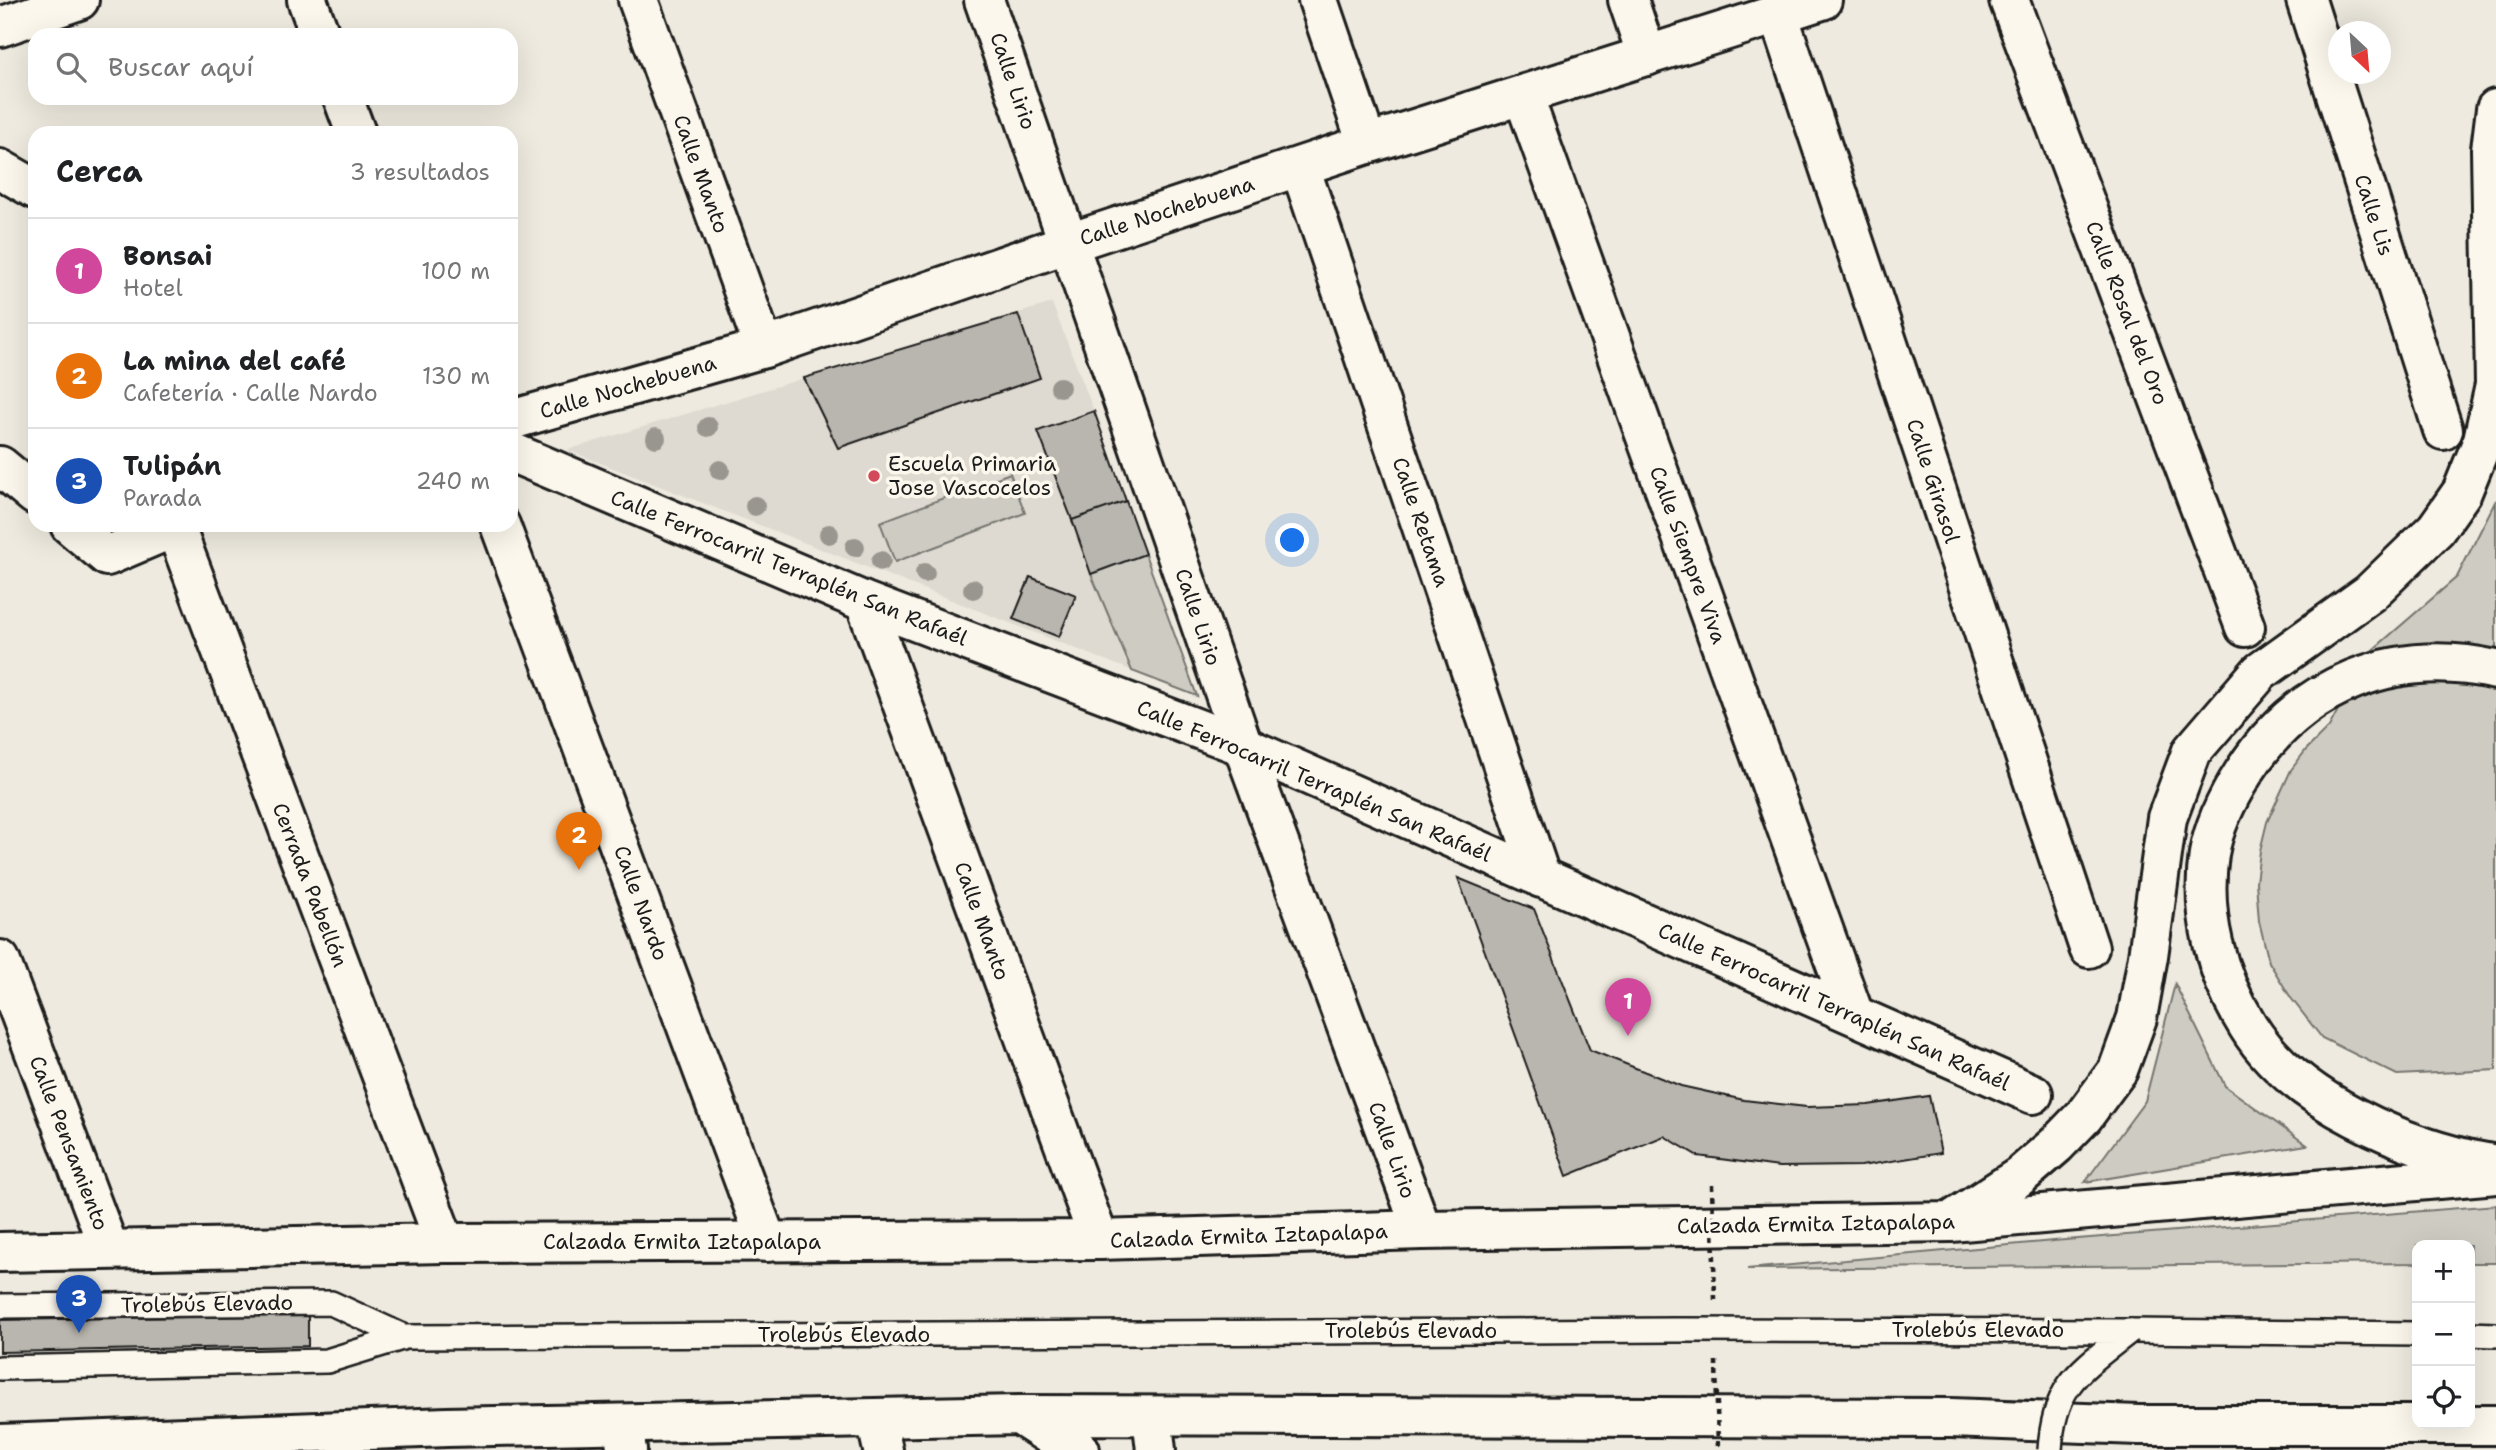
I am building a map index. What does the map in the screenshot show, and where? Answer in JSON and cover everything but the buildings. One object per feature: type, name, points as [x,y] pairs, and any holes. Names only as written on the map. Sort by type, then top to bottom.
[{"type":"street","points":[[0,27],[79,0]]},
{"type":"street","points":[[307,0],[317,28]]},
{"type":"street","name":"Calle Manto","points":[[638,0],[764,348]]},
{"type":"street","name":"Calle Lirio","points":[[984,0],[1243,746],[1422,1230]]},
{"type":"street","points":[[1318,0],[1367,144]]},
{"type":"street","points":[[1628,0],[1647,56]]},
{"type":"street","name":"Calle Nochebuena","points":[[518,418],[764,348],[1367,144],[1822,0]]},
{"type":"street","name":"Calle Rosal del Oro","points":[[2009,0],[2245,627]]},
{"type":"street","name":"Calle Lis","points":[[2306,0],[2442,430]]},
{"type":"street","name":"Calle Girasol","points":[[1778,14],[2089,948]]},
{"type":"street","name":"Calle Siempre Viva","points":[[1523,95],[1854,1016]]},
{"type":"street","points":[[346,105],[353,126]]},
{"type":"street","points":[[1951,1222],[2019,1177],[2056,1145],[2084,1116],[2118,1070],[2137,1018],[2167,818],[2192,751],[2260,672],[2370,593],[2436,529],[2462,492],[2483,440],[2496,384],[2491,149],[2496,108]]},
{"type":"street","name":"Calle Retama","points":[[1300,167],[1541,878]]},
{"type":"street","points":[[0,169],[28,185]]},
{"type":"street","name":"Calle Ferrocarril Terraplén San Rafaél","points":[[518,455],[865,602],[1243,746],[2032,1094]]},
{"type":"street","points":[[0,466],[28,489]]},
{"type":"street","name":"Cerrada Pabellón","points":[[78,532],[107,556],[163,532]]},
{"type":"street","name":"Cerrada Pabellón","points":[[177,532],[445,1242]]},
{"type":"street","name":"Calle Nardo","points":[[503,532],[767,1242]]},
{"type":"street","name":"Calle Manto","points":[[865,602],[1099,1240]]},
{"type":"street","points":[[2496,670],[2440,662],[2403,665],[2368,673],[2310,701],[2266,740],[2231,791],[2218,821],[2210,852],[2207,884],[2209,922],[2216,959],[2230,994],[2249,1028],[2273,1059],[2302,1085],[2348,1112],[2396,1135],[2439,1151],[2496,1165]]},
{"type":"street","name":"Calle Pensamiento","points":[[0,960],[109,1249]]},
{"type":"street","name":"Calzada Ermita Iztapalapa","points":[[0,1252],[445,1242],[1099,1240],[1422,1230],[1951,1222],[2496,1174]]},
{"type":"street","points":[[1019,1415],[1065,1446],[1080,1450]]},
{"type":"street","points":[[0,1444],[879,1434],[1019,1415],[1154,1433],[1951,1418],[2139,1424],[2496,1425]]},
{"type":"lane","name":"Trolebús Elevado","points":[[0,1306],[331,1303],[405,1337]]},
{"type":"lane","name":"Trolebús Elevado","points":[[0,1367],[327,1361],[405,1337],[1675,1330],[2412,1334]]},
{"type":"lane","points":[[2050,1450],[2057,1404],[2076,1374],[2130,1331]]},
{"type":"lane","points":[[2475,1334],[2496,1335]]},
{"type":"shaded area","name":"Escuela Primaria Jose Vascocelos","points":[[1052,303],[1197,696],[567,450]]},
{"type":"shaded area","points":[[1010,473],[1025,513],[895,562],[880,522]]},
{"type":"shaded area","points":[[2496,500],[2496,1070],[2397,1075],[2322,1038],[2291,998],[2269,962],[2259,921],[2256,882],[2260,851],[2267,822],[2291,770],[2329,727],[2367,655],[2457,577]]},
{"type":"shaded area","points":[[1145,554],[1197,696],[1132,671],[1091,574]]},
{"type":"shaded area","points":[[2175,984],[2225,1086],[2307,1145],[2085,1182],[2145,1101]]},
{"type":"shaded area","points":[[2496,1205],[2496,1263],[2475,1263],[2475,1240],[2412,1240],[2412,1263],[1747,1269]]},
{"type":"place","name":"Escuela Primaria Jose Vascocelos","points":[[874,476]]},
{"type":"place","name":"La mina del café","points":[[579,870]]},
{"type":"place","name":"Bonsai","points":[[1628,1036]]},
{"type":"place","name":"Tulipán","points":[[79,1333]]}]
